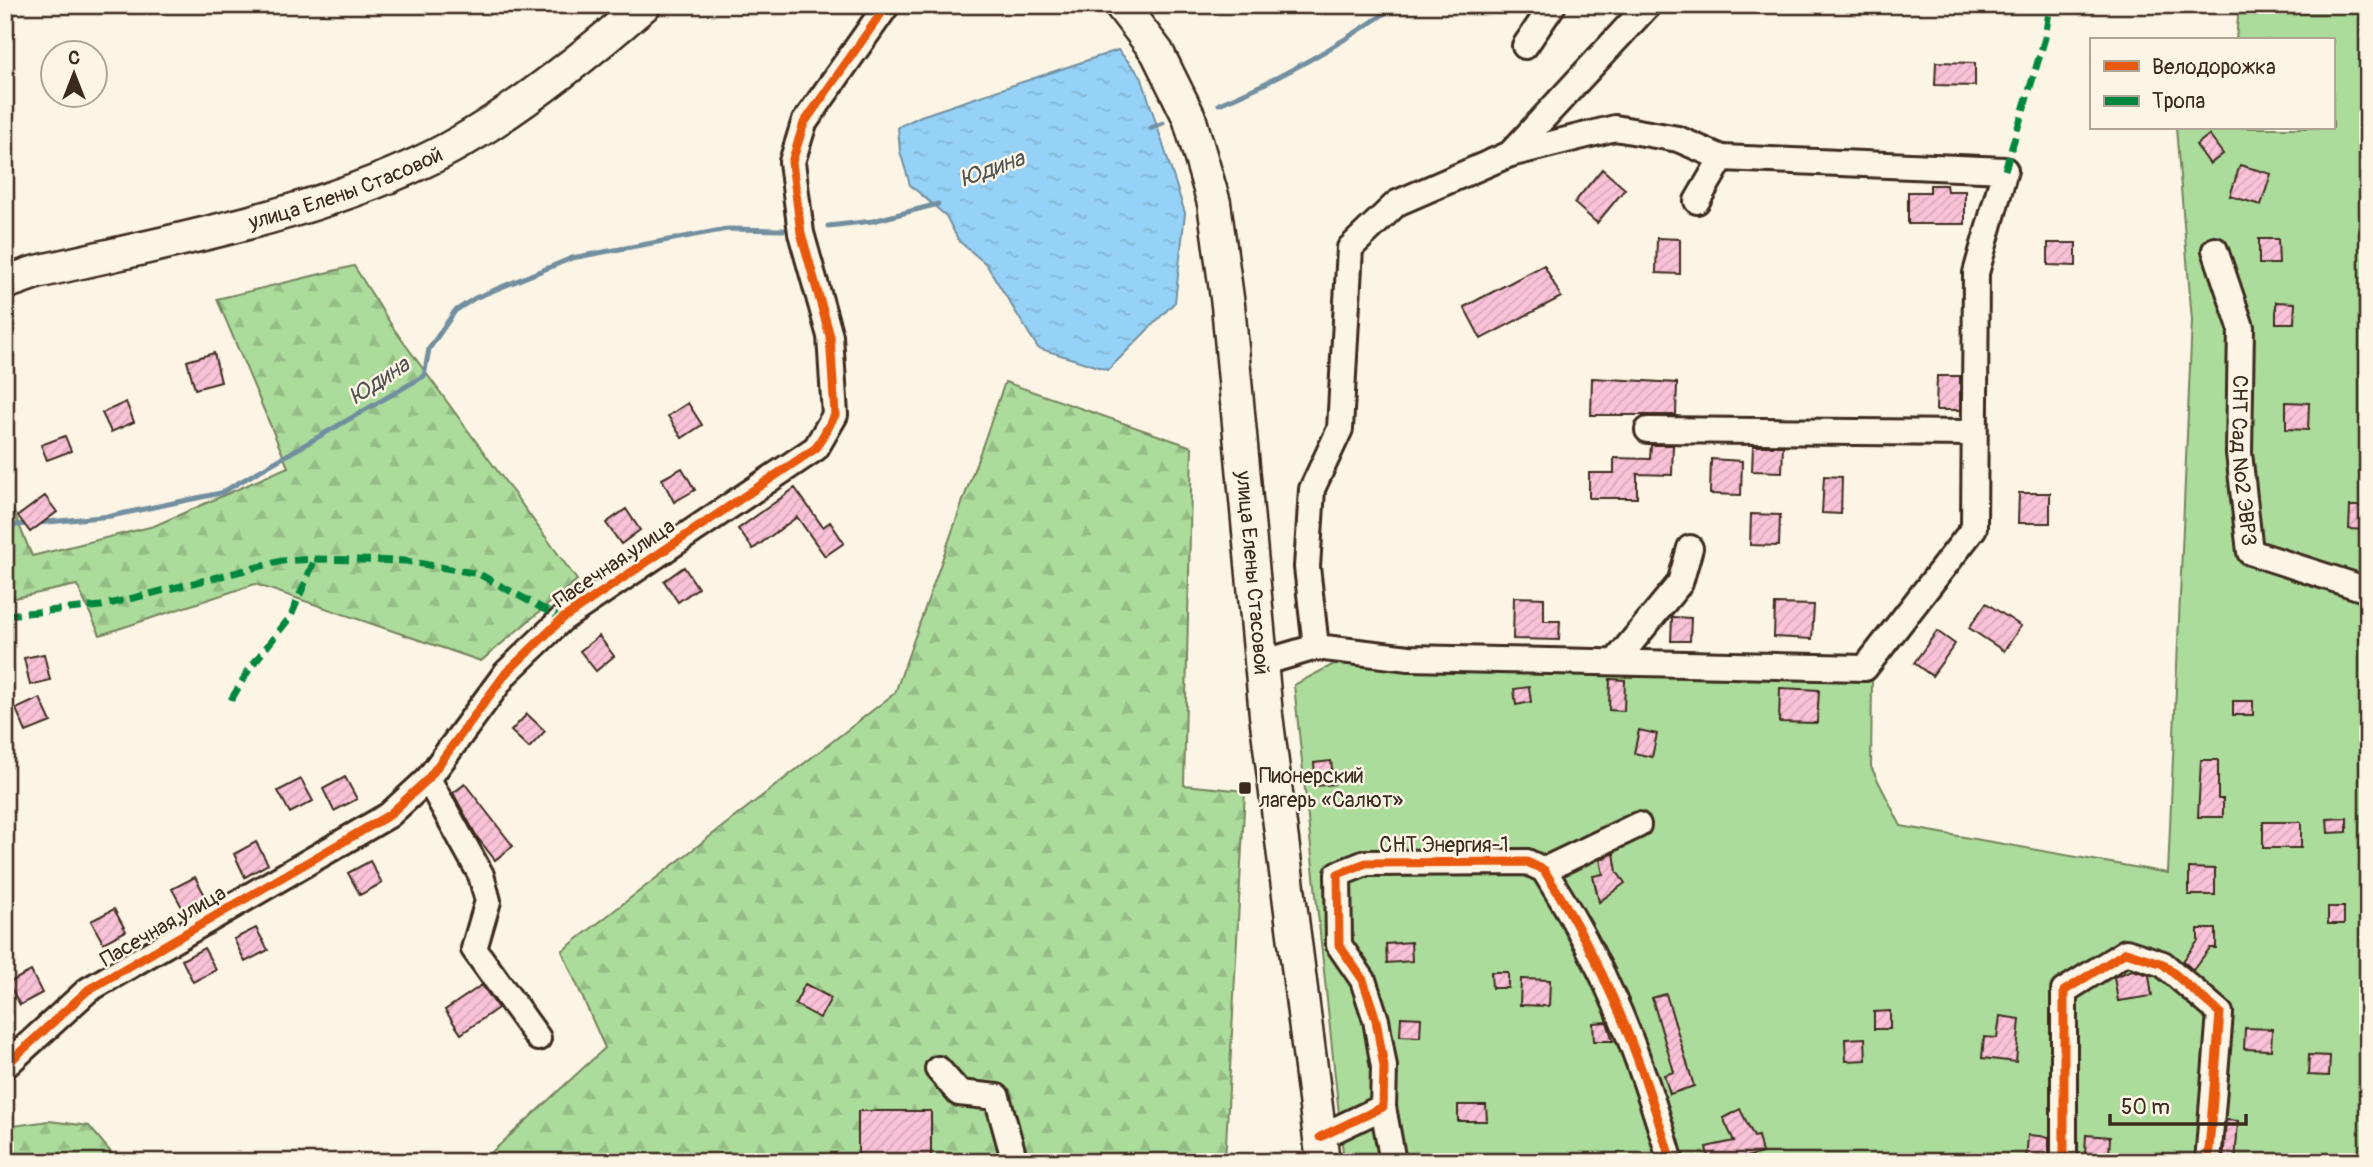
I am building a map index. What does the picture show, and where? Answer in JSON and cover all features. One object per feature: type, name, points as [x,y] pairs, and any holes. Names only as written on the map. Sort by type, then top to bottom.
[{"type":"main road","name":"улица Елены Стасовой","points":[[5,283],[33,273],[252,221],[342,194],[424,161],[481,129],[613,32],[644,5]]},
{"type":"main road","name":"улица Елены Стасовой","points":[[1121,5],[1157,51],[1189,117],[1214,204],[1228,305],[1266,715],[1322,1150]]},
{"type":"street","name":"Пасечная улица","points":[[5,1066],[88,990],[389,815],[428,779],[506,673],[562,619],[816,448],[835,415],[830,336],[801,233],[792,162],[804,123],[887,5]]},
{"type":"street","points":[[1525,46],[1553,5]]},
{"type":"street","points":[[1510,154],[1648,5]]},
{"type":"street","points":[[1262,663],[1316,647],[1409,658],[1865,668],[1974,528],[1976,273],[2005,170],[1722,158],[1678,139],[1615,128],[1510,154],[1397,204],[1350,247],[1340,429],[1312,489],[1307,567],[1316,647]]},
{"type":"street","points":[[1697,201],[1722,158]]},
{"type":"street","name":"СНТ Сад №2 ЭВРЗ","points":[[2215,250],[2241,327],[2239,453],[2250,552],[2368,590]]},
{"type":"street","points":[[1648,430],[1973,433]]},
{"type":"street","points":[[1615,662],[1680,583],[1690,548]]},
{"type":"street","points":[[428,779],[481,875],[488,901],[474,950],[538,1038]]},
{"type":"street","points":[[1638,825],[1544,870],[1602,969],[1644,1070],[1671,1162]]},
{"type":"street","name":"СНТ Энергия-1","points":[[1383,1107],[1384,1067],[1376,1020],[1363,980],[1339,945],[1338,873],[1366,863],[1527,862],[1544,870]]},
{"type":"street","points":[[2064,1162],[2064,991],[2126,952],[2163,964],[2220,1013],[2208,1162]]},
{"type":"street","points":[[938,1069],[959,1093],[997,1097],[1015,1162]]},
{"type":"street","points":[[1322,1150],[1383,1107],[1393,1162]]},
{"type":"green space","points":[[2239,5],[2368,5],[2368,1162],[1344,1162],[1294,685],[1334,664],[1872,679],[1871,767],[1901,826],[2168,873],[2192,320],[2176,130],[2334,130],[2334,38],[2236,38]]},
{"type":"green space","points":[[354,266],[394,329],[577,580],[481,661],[255,584],[100,635],[77,585],[5,600],[5,491],[32,556],[154,526],[288,467],[217,299]]},
{"type":"green space","points":[[1005,382],[1192,447],[1184,785],[1245,791],[1225,1162],[481,1162],[605,1048],[562,951],[895,693]]},
{"type":"green space","points":[[49,1121],[89,1126],[119,1162],[5,1162],[5,1127]]},
{"type":"water","points":[[1118,50],[1141,76],[1185,213],[1175,302],[1108,370],[1038,348],[986,264],[959,241],[946,216],[910,185],[900,151],[898,127],[921,116]]},
{"type":"building","points":[[1936,62],[1975,63],[1975,86],[1935,85]]},
{"type":"building","points":[[2209,135],[2223,154],[2210,164],[2196,145]]},
{"type":"building","points":[[2240,165],[2271,174],[2261,205],[2230,196]]},
{"type":"building","points":[[1602,169],[1625,189],[1597,223],[1574,203]]},
{"type":"building","points":[[1930,185],[1946,185],[1947,191],[1965,191],[1965,224],[1908,224],[1908,192],[1930,192]]},
{"type":"building","points":[[1657,238],[1680,239],[1680,274],[1656,273]]},
{"type":"building","points":[[2259,239],[2278,239],[2279,264],[2259,264]]},
{"type":"building","points":[[2048,243],[2076,243],[2076,266],[2048,265]]},
{"type":"building","points":[[1544,265],[1561,297],[1481,339],[1464,307]]},
{"type":"building","points":[[2276,302],[2295,303],[2294,323],[2276,323]]},
{"type":"building","points":[[214,353],[221,382],[195,389],[187,361]]},
{"type":"building","points":[[1937,376],[1960,376],[1960,410],[1936,410]]},
{"type":"building","points":[[1592,378],[1677,383],[1676,415],[1591,415]]},
{"type":"building","points":[[126,402],[134,422],[111,432],[102,413]]},
{"type":"building","points":[[2286,402],[2309,403],[2308,430],[2286,429]]},
{"type":"building","points":[[688,403],[702,425],[682,438],[668,416]]},
{"type":"building","points":[[65,436],[71,451],[47,460],[41,445]]},
{"type":"building","points":[[1651,445],[1673,445],[1672,475],[1637,474],[1637,498],[1589,498],[1589,473],[1614,473],[1614,458],[1650,459]]},
{"type":"building","points":[[1753,446],[1783,446],[1782,472],[1752,471]]},
{"type":"building","points":[[1711,459],[1742,461],[1741,495],[1710,494]]},
{"type":"building","points":[[682,468],[695,490],[674,502],[662,479]]},
{"type":"building","points":[[1824,476],[1842,477],[1841,514],[1822,513]]},
{"type":"building","points":[[795,488],[823,527],[830,522],[844,543],[825,556],[797,517],[753,549],[738,529]]},
{"type":"building","points":[[2019,493],[2050,493],[2050,523],[2018,523]]},
{"type":"building","points":[[45,496],[57,512],[30,532],[18,516]]},
{"type":"building","points":[[2350,506],[2368,506],[2368,530],[2349,529]]},
{"type":"building","points":[[626,509],[640,530],[621,544],[606,523]]},
{"type":"building","points":[[1751,514],[1780,515],[1779,546],[1750,545]]},
{"type":"building","points":[[684,567],[698,588],[678,602],[664,581]]},
{"type":"building","points":[[1514,597],[1544,598],[1544,621],[1560,621],[1559,640],[1513,639]]},
{"type":"building","points":[[1986,603],[2021,626],[2004,651],[1969,628]]},
{"type":"building","points":[[1775,604],[1814,605],[1812,639],[1774,637]]},
{"type":"building","points":[[1672,617],[1691,618],[1690,641],[1671,641]]},
{"type":"building","points":[[1937,631],[1955,644],[1932,676],[1914,663]]},
{"type":"building","points":[[599,636],[614,656],[596,671],[580,651]]},
{"type":"building","points":[[44,654],[50,680],[30,685],[24,658]]},
{"type":"building","points":[[1610,679],[1625,680],[1624,711],[1609,710]]},
{"type":"building","points":[[1529,687],[1531,702],[1516,705],[1514,689]]},
{"type":"building","points":[[1780,688],[1819,690],[1817,723],[1779,722]]},
{"type":"building","points":[[40,698],[51,722],[26,732],[16,709]]},
{"type":"building","points":[[2233,701],[2253,701],[2253,715],[2233,715]]},
{"type":"building","points":[[527,714],[545,731],[529,748],[511,731]]},
{"type":"building","points":[[1639,730],[1657,734],[1652,757],[1634,753]]},
{"type":"building","points":[[2201,760],[2218,760],[2218,799],[2223,799],[2223,817],[2198,817]]},
{"type":"building","points":[[1331,761],[1334,784],[1316,786],[1314,763]]},
{"type":"building","points":[[345,777],[357,799],[334,811],[323,789]]},
{"type":"building","points":[[301,779],[313,801],[290,813],[278,791]]},
{"type":"building","points":[[465,784],[513,846],[495,860],[477,837],[453,793]]},
{"type":"building","points":[[2347,818],[2347,832],[2328,833],[2327,819]]},
{"type":"building","points":[[2263,822],[2301,822],[2301,848],[2263,848]]},
{"type":"building","points":[[256,842],[268,864],[245,877],[234,854]]},
{"type":"building","points":[[1614,853],[1617,872],[1625,883],[1599,902],[1593,876],[1603,874],[1600,860]]},
{"type":"building","points":[[370,861],[382,883],[360,895],[348,873]]},
{"type":"building","points":[[2189,868],[2215,869],[2215,895],[2189,895]]},
{"type":"building","points":[[195,877],[207,899],[184,911],[172,889]]},
{"type":"building","points":[[2328,907],[2344,907],[2344,924],[2328,924]]},
{"type":"building","points":[[114,909],[126,931],[103,943],[91,921]]},
{"type":"building","points":[[256,928],[268,950],[245,962],[234,939]]},
{"type":"building","points":[[2198,929],[2216,929],[2216,948],[2210,948],[2193,970],[2183,961],[2198,941]]},
{"type":"building","points":[[1411,942],[1412,961],[1387,963],[1386,944]]},
{"type":"building","points":[[204,948],[216,970],[193,982],[182,960]]},
{"type":"building","points":[[2132,970],[2149,975],[2152,996],[2118,1001],[2114,977]]},
{"type":"building","points":[[31,971],[42,993],[20,1005],[8,983]]},
{"type":"building","points":[[1491,972],[1508,972],[1508,988],[1492,988]]},
{"type":"building","points":[[1521,979],[1550,980],[1549,1006],[1520,1005]]},
{"type":"building","points":[[805,984],[831,998],[820,1018],[795,1004]]},
{"type":"building","points":[[482,985],[498,1008],[461,1034],[445,1010]]},
{"type":"building","points":[[1666,994],[1694,1086],[1670,1094],[1664,1075],[1674,1072],[1652,998]]},
{"type":"building","points":[[1890,1011],[1890,1029],[1874,1029],[1874,1012]]},
{"type":"building","points":[[2000,1016],[2020,1019],[2016,1062],[1982,1058],[1984,1037],[1997,1038]]},
{"type":"building","points":[[1401,1017],[1421,1018],[1420,1037],[1400,1036]]},
{"type":"building","points":[[1607,1022],[1613,1041],[1594,1041],[1593,1023]]},
{"type":"building","points":[[2245,1028],[2272,1029],[2271,1050],[2244,1049]]},
{"type":"building","points":[[1865,1038],[1866,1060],[1846,1061],[1845,1039]]},
{"type":"building","points":[[2309,1055],[2330,1056],[2329,1076],[2308,1075]]},
{"type":"building","points":[[1458,1105],[1486,1105],[1487,1121],[1458,1121]]},
{"type":"building","points":[[1740,1109],[1754,1137],[1758,1136],[1762,1153],[1743,1158],[1744,1162],[1709,1162],[1706,1147],[1734,1141],[1723,1118]]},
{"type":"building","points":[[858,1111],[931,1111],[931,1162],[858,1162]]},
{"type":"building","points":[[2226,1120],[2238,1121],[2235,1162],[2223,1162]]},
{"type":"building","points":[[2028,1135],[2049,1137],[2049,1162],[2026,1162]]},
{"type":"building","points":[[2086,1135],[2110,1137],[2109,1155],[2085,1154]]},
{"type":"waterway","name":"Юдина","points":[[1219,104],[1311,59],[1397,5]]},
{"type":"waterway","name":"Юдина","points":[[1151,128],[1163,123]]},
{"type":"waterway","name":"Юдина","points":[[828,226],[873,221],[938,204]]},
{"type":"waterway","name":"Юдина","points":[[38,523],[111,516],[221,493],[424,376],[429,349],[455,311],[475,298],[572,258],[727,229],[784,230]]},
{"type":"waterway","name":"Юдина","points":[[5,526],[28,524]]},
{"type":"marked path","points":[[2005,170],[2045,38],[2050,5]]},
{"type":"marked path","points":[[5,615],[101,606],[282,561],[315,559],[406,561],[479,574],[562,619]]},
{"type":"marked path","points":[[231,700],[250,668],[291,616],[315,559]]},
{"type":"cycle path","points":[[5,1066],[88,990],[389,815],[428,779],[506,673],[562,619],[816,448],[835,415],[830,336],[801,233],[792,162],[804,123],[887,5]]},
{"type":"cycle path","points":[[1320,1137],[1383,1107],[1384,1067],[1376,1020],[1363,980],[1339,945],[1338,874],[1366,863],[1527,862],[1544,870],[1586,941],[1603,976],[1633,1047],[1671,1162]]},
{"type":"cycle path","points":[[2064,1162],[2064,991],[2126,952],[2163,964],[2220,1013],[2208,1162]]},
{"type":"place","name":"Пионерский лагерь «Салют»","points":[[1245,788]]}]
